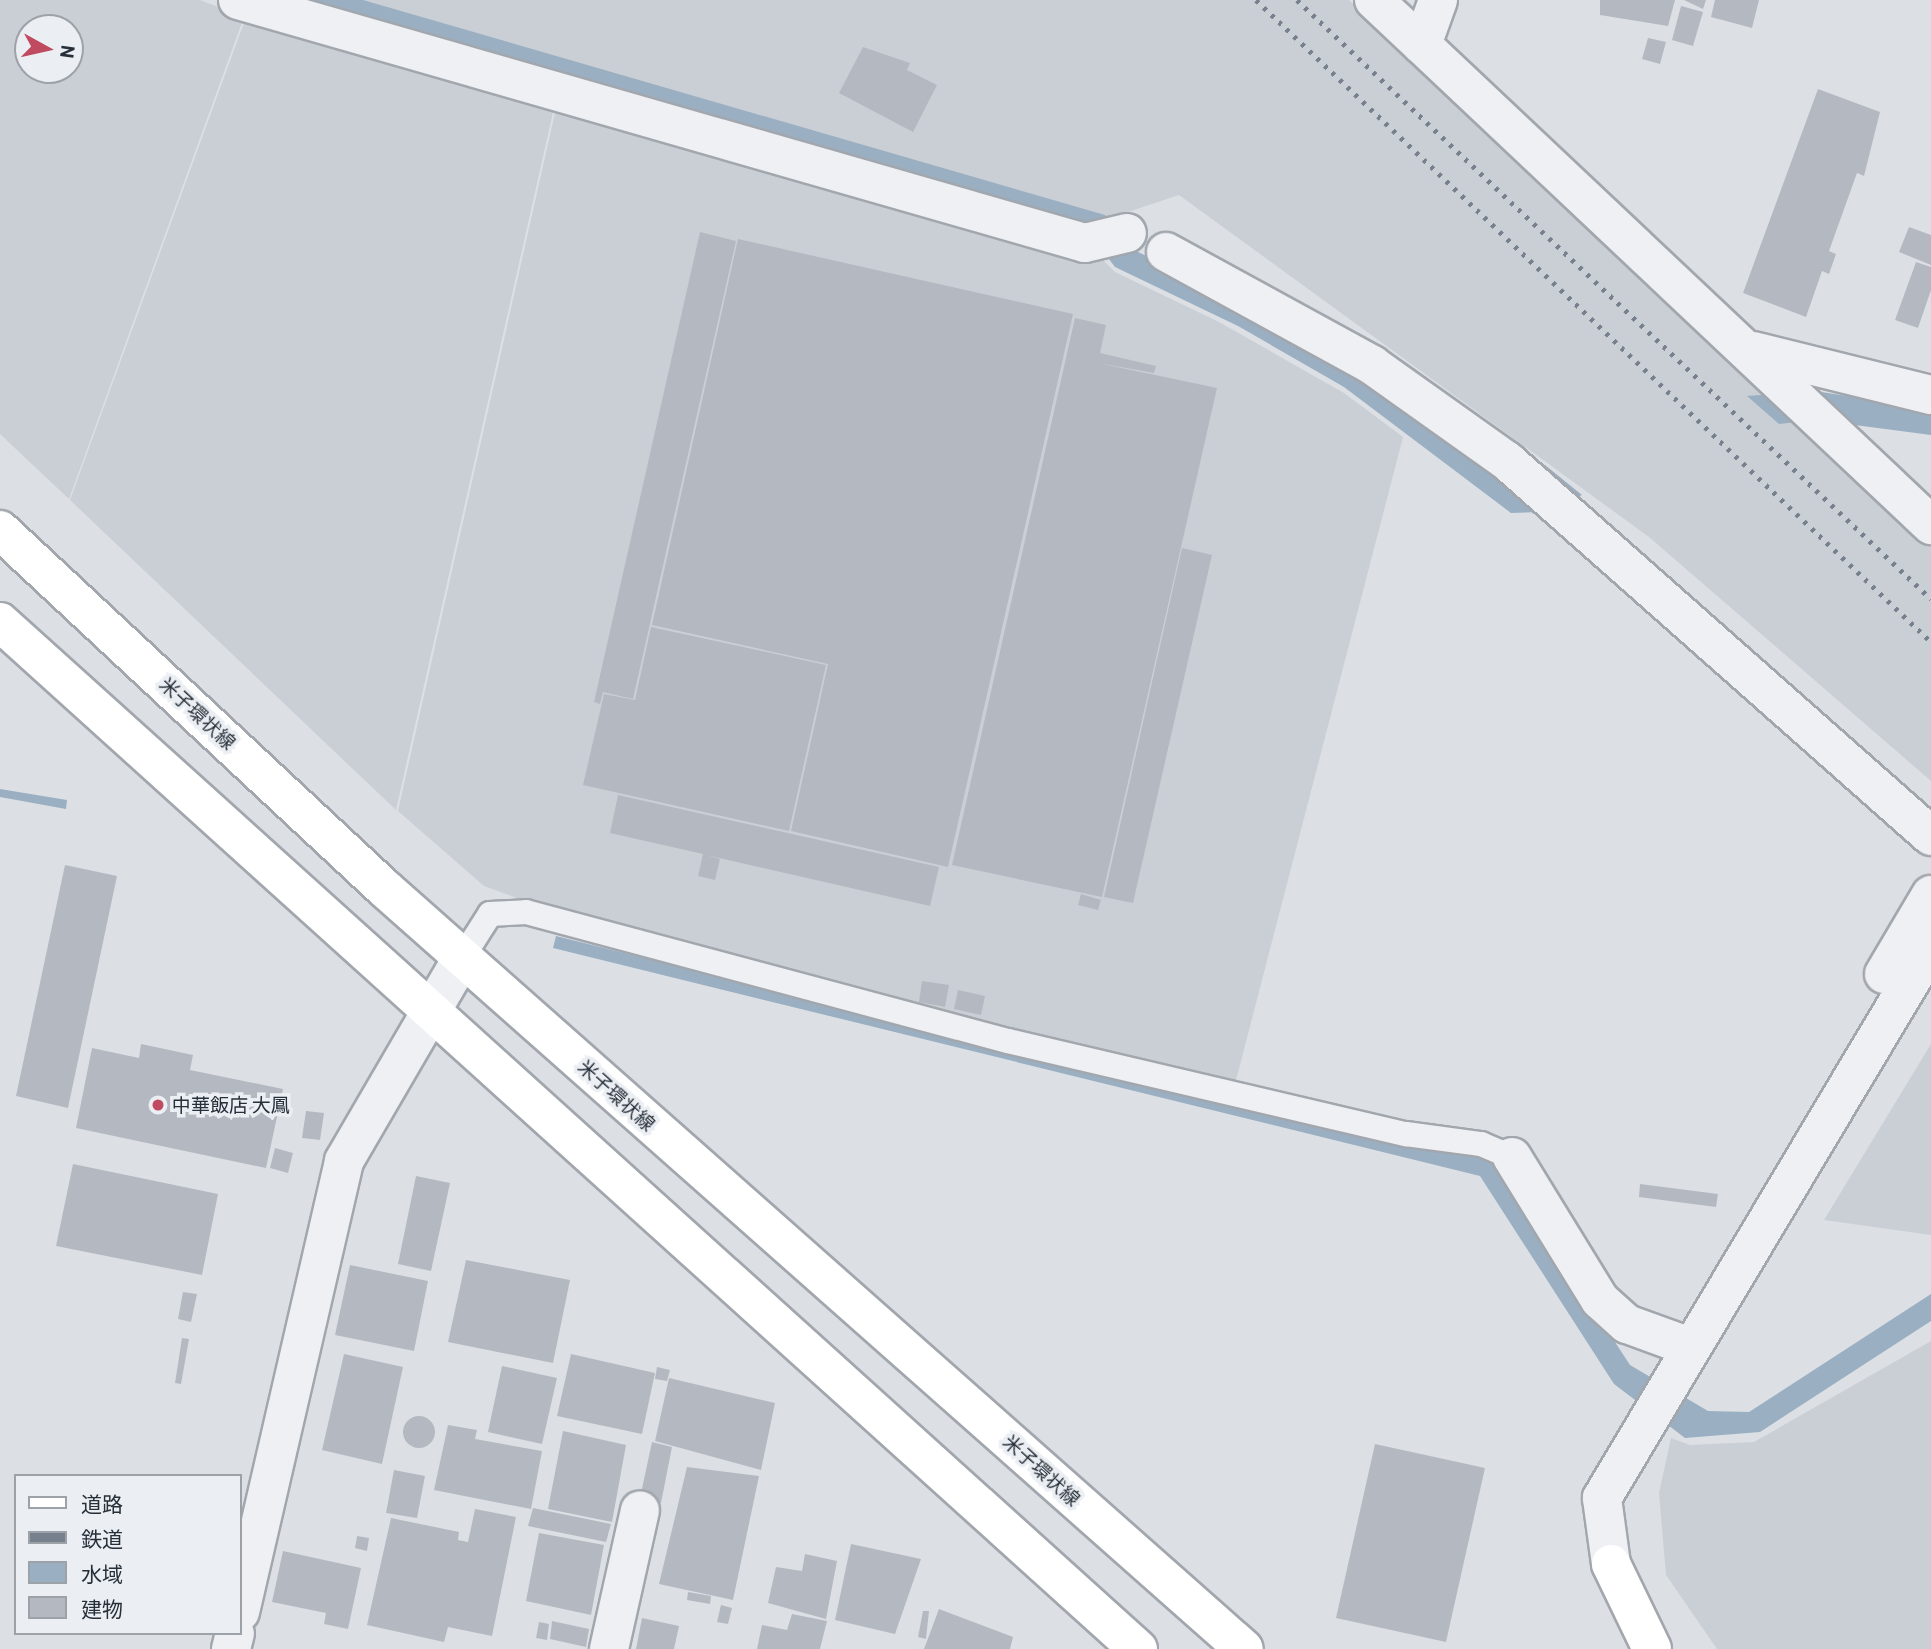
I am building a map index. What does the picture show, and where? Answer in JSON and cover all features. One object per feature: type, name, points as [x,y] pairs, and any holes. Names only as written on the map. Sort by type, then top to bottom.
[{"type":"main road","name":"米子環状線","points":[[0,530],[462,958],[1244,1649]]},
{"type":"main road","points":[[0,622],[1138,1649]]},
{"type":"main road","points":[[1611,1564],[1652,1649]]},
{"type":"street","points":[[238,0],[1085,243],[1127,233]]},
{"type":"street","points":[[1374,0],[1751,350],[1931,524]]},
{"type":"street","points":[[1422,45],[1438,0]]},
{"type":"street","points":[[1166,252],[1372,365],[1507,461],[1931,836]]},
{"type":"street","points":[[1751,350],[1931,395]]},
{"type":"street","points":[[1611,1564],[1602,1498],[1672,1363],[1931,895]]},
{"type":"street","points":[[1672,1363],[1931,947]]},
{"type":"street","points":[[242,1603],[344,1161],[462,958]]},
{"type":"street","points":[[1512,1157],[1600,1300],[1672,1363]]},
{"type":"street","points":[[608,1649],[640,1510]]},
{"type":"lane","points":[[462,958],[490,914],[526,912],[1008,1041],[1406,1134],[1481,1144],[1512,1157]]},
{"type":"shaded area","points":[[0,0],[200,0],[244,17],[69,499],[0,434]]},
{"type":"shaded area","points":[[346,0],[1349,0],[1931,539],[1931,781],[1649,537],[1179,195],[1107,219]]},
{"type":"shaded area","points":[[246,17],[554,108],[396,810],[70,500]]},
{"type":"shaded area","points":[[556,108],[1101,258],[1115,272],[1219,322],[1344,393],[1403,437],[1234,1088],[547,909],[484,886],[398,811]]},
{"type":"shaded area","points":[[1931,1044],[1931,1235],[1824,1220]]},
{"type":"shaded area","points":[[1931,1341],[1931,1649],[1717,1649],[1666,1575],[1659,1493],[1671,1438],[1690,1445],[1754,1442]]},
{"type":"water","points":[[287,0],[363,0],[1105,215],[1136,251],[1240,301],[1505,474],[1545,465],[1582,495],[1541,512],[1511,513],[1344,387],[1238,326],[1115,267],[1086,229]]},
{"type":"water","points":[[1815,391],[1931,409],[1931,435],[1847,424],[1841,417],[1779,424],[1747,396]]},
{"type":"water","points":[[0,789],[67,800],[66,809],[0,797]]},
{"type":"water","points":[[556,936],[1410,1149],[1414,1144],[1478,1153],[1501,1168],[1630,1365],[1708,1411],[1749,1412],[1931,1294],[1931,1321],[1760,1432],[1685,1438],[1614,1384],[1480,1176],[553,948]]},
{"type":"building","points":[[1600,0],[1675,0],[1668,26],[1600,15]]},
{"type":"building","points":[[1684,0],[1706,0],[1703,9]]},
{"type":"building","points":[[1715,0],[1759,0],[1752,28],[1711,17]]},
{"type":"building","points":[[1681,6],[1703,12],[1693,46],[1672,40]]},
{"type":"building","points":[[1648,38],[1666,42],[1660,64],[1642,59]]},
{"type":"building","points":[[863,47],[910,63],[907,70],[937,85],[913,132],[839,93]]},
{"type":"building","points":[[1818,89],[1880,112],[1864,176],[1857,173],[1829,251],[1836,254],[1829,274],[1822,271],[1806,317],[1743,293]]},
{"type":"building","points":[[1909,227],[1931,235],[1931,265],[1899,252]]},
{"type":"building","points":[[700,232],[736,241],[633,699],[603,692],[600,704],[594,702]]},
{"type":"building","points":[[738,239],[1073,314],[948,867],[791,831],[828,664],[652,625]]},
{"type":"building","points":[[1916,262],[1931,267],[1931,290],[1918,328],[1895,320]]},
{"type":"building","points":[[1075,318],[1106,325],[1100,353],[1156,366],[1154,373],[1098,363],[1217,388],[1102,897],[952,865]]},
{"type":"building","points":[[1182,548],[1212,555],[1133,903],[1104,897]]},
{"type":"building","points":[[651,627],[826,665],[789,831],[583,785],[604,694],[635,700]]},
{"type":"building","points":[[618,795],[939,867],[930,906],[706,855],[720,859],[715,880],[698,876],[703,854],[610,833]]},
{"type":"building","points":[[65,865],[117,876],[68,1108],[16,1096]]},
{"type":"building","points":[[1081,894],[1101,900],[1098,910],[1078,905]]},
{"type":"building","points":[[922,981],[949,985],[945,1007],[919,1002]]},
{"type":"building","points":[[958,990],[985,996],[981,1015],[954,1009]]},
{"type":"building","points":[[141,1044],[193,1055],[190,1070],[283,1089],[266,1168],[76,1128],[92,1048],[139,1058]]},
{"type":"building","points":[[306,1111],[324,1113],[320,1140],[302,1138]]},
{"type":"building","points":[[275,1148],[293,1153],[288,1173],[270,1168]]},
{"type":"building","points":[[73,1164],[218,1194],[202,1275],[56,1246]]},
{"type":"building","points":[[416,1176],[450,1183],[431,1271],[398,1264]]},
{"type":"building","points":[[1640,1184],[1718,1194],[1716,1207],[1639,1197]]},
{"type":"building","points":[[466,1260],[570,1280],[553,1363],[448,1342]]},
{"type":"building","points":[[350,1265],[428,1281],[414,1351],[335,1335]]},
{"type":"building","points":[[183,1292],[197,1294],[191,1322],[178,1319]]},
{"type":"building","points":[[182,1338],[189,1339],[181,1384],[175,1383]]},
{"type":"building","points":[[344,1354],[403,1367],[382,1464],[322,1450]]},
{"type":"building","points":[[571,1354],[655,1373],[642,1434],[557,1416]]},
{"type":"building","points":[[502,1366],[557,1378],[542,1444],[488,1432]]},
{"type":"building","points":[[657,1367],[670,1370],[667,1381],[655,1379]]},
{"type":"building","points":[[669,1378],[775,1403],[761,1470],[655,1441]]},
{"type":"building","points":[[419,1416],[430,1421],[435,1432],[430,1443],[419,1448],[408,1443],[403,1432],[408,1421]]},
{"type":"building","points":[[448,1425],[477,1430],[475,1439],[542,1451],[531,1509],[434,1490]]},
{"type":"building","points":[[563,1431],[626,1445],[612,1522],[548,1509]]},
{"type":"building","points":[[652,1442],[672,1447],[661,1503],[640,1498]]},
{"type":"building","points":[[1375,1444],[1485,1468],[1446,1642],[1336,1618]]},
{"type":"building","points":[[687,1467],[759,1476],[733,1600],[659,1584]]},
{"type":"building","points":[[394,1470],[425,1476],[417,1518],[386,1513]]},
{"type":"building","points":[[533,1508],[611,1524],[606,1542],[528,1526]]},
{"type":"building","points":[[475,1509],[516,1517],[492,1636],[448,1627],[444,1642],[367,1625],[391,1518],[459,1532],[458,1540],[468,1542]]},
{"type":"building","points":[[539,1533],[604,1545],[591,1615],[526,1601]]},
{"type":"building","points":[[357,1536],[369,1538],[367,1551],[355,1548]]},
{"type":"building","points":[[851,1544],[921,1559],[895,1634],[835,1620]]},
{"type":"building","points":[[283,1551],[361,1568],[348,1629],[324,1624],[326,1613],[272,1602]]},
{"type":"building","points":[[805,1554],[837,1561],[826,1619],[768,1603],[776,1567],[802,1571]]},
{"type":"building","points":[[688,1592],[711,1596],[710,1604],[687,1600]]},
{"type":"building","points":[[721,1605],[732,1608],[728,1624],[717,1622]]},
{"type":"building","points":[[939,1609],[1013,1637],[1010,1649],[924,1649]]},
{"type":"building","points":[[923,1611],[929,1611],[926,1639],[918,1637]]},
{"type":"building","points":[[792,1614],[827,1621],[820,1649],[757,1649],[762,1625],[787,1630]]},
{"type":"building","points":[[642,1618],[679,1626],[674,1649],[636,1649]]},
{"type":"building","points":[[552,1621],[589,1629],[586,1647],[550,1639]]},
{"type":"building","points":[[539,1622],[549,1624],[547,1640],[536,1638]]},
{"type":"railway","points":[[1256,0],[1931,642]]},
{"type":"railway","points":[[1297,0],[1931,599]]},
{"type":"place","name":"中華飯店 大鳳","points":[[158,1105]]}]
